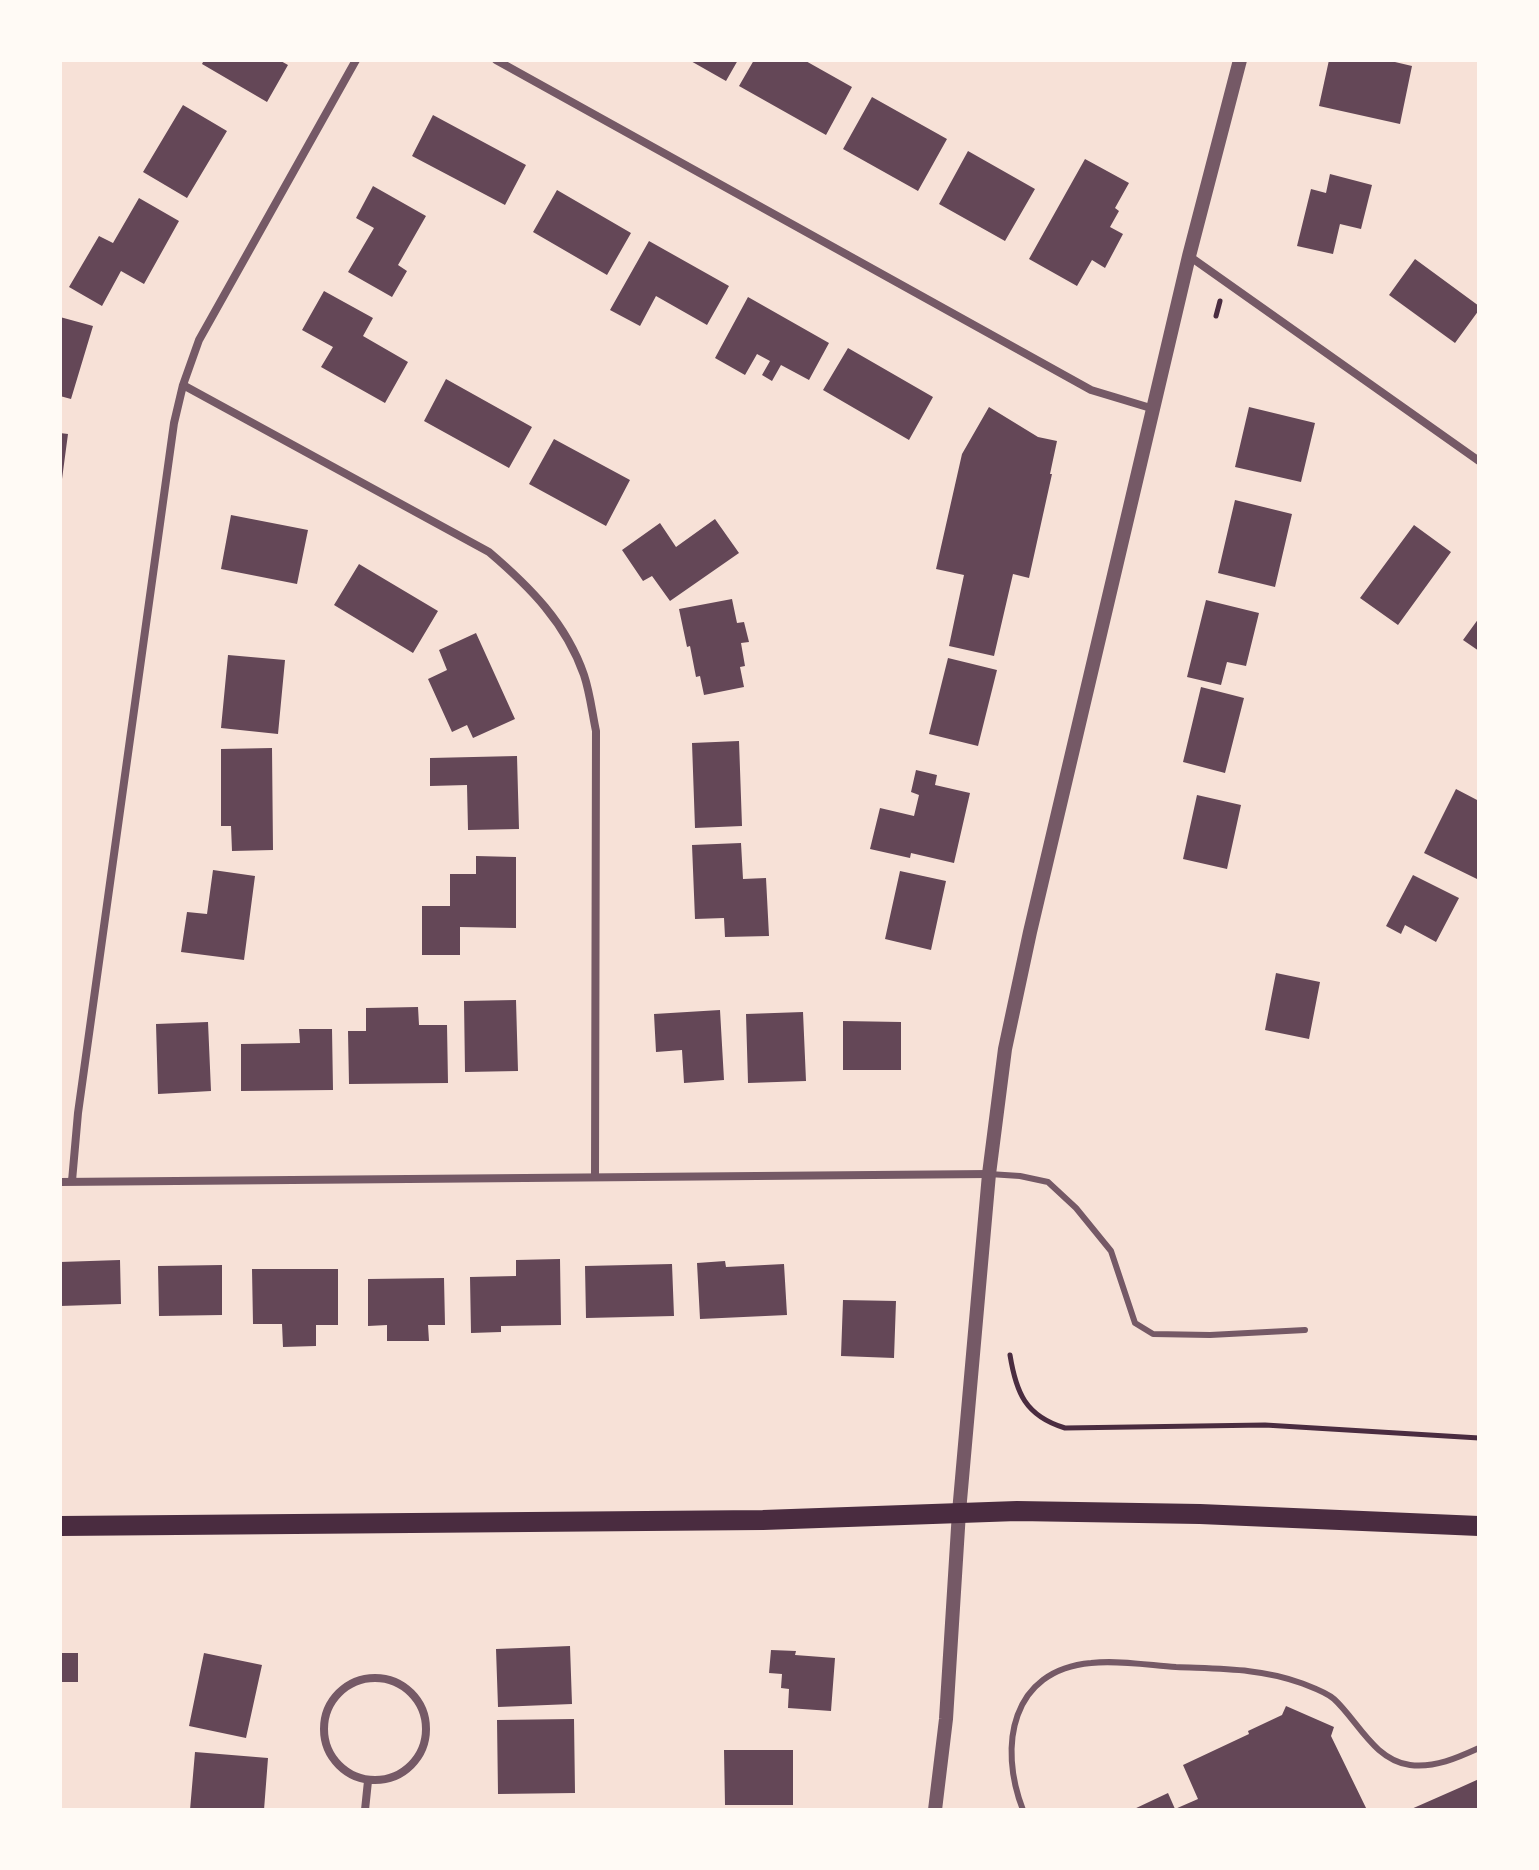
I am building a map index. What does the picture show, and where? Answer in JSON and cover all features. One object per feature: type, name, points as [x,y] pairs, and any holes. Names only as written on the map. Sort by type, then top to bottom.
[{"type":"main road","points":[[60,1526],[763,1520],[959,1512],[1216,1514],[1479,1526]]},
{"type":"street","points":[[72,1181],[78,1113],[174,423],[183,385],[199,340],[356,60]]},
{"type":"street","points":[[496,60],[1091,390],[1154,409]]},
{"type":"street","points":[[935,1810],[946,1719],[959,1512],[989,1174],[1005,1049],[1189,256],[1240,60]]},
{"type":"street","points":[[1189,256],[1479,461]]},
{"type":"street","points":[[183,385],[489,552],[530,587],[559,622],[584,675],[596,731],[595,1175]]},
{"type":"street","points":[[60,1182],[989,1174]]},
{"type":"street","points":[[382,1678],[406,1688],[423,1709],[427,1736],[416,1761],[395,1777],[368,1781],[343,1771],[327,1749],[324,1723],[334,1698],[355,1681],[382,1678]]},
{"type":"street","points":[[365,1810],[368,1781]]},
{"type":"lane","points":[[989,1174],[1048,1182],[1076,1208],[1111,1251],[1135,1323],[1153,1334],[1210,1335],[1305,1330]]},
{"type":"lane","points":[[1023,1810],[1015,1792],[1011,1762],[1014,1720],[1027,1693],[1054,1672],[1091,1663],[1253,1670],[1300,1682],[1331,1696],[1379,1752],[1408,1765],[1444,1763],[1479,1748]]},
{"type":"path","points":[[1010,1355],[1014,1381],[1023,1401],[1051,1424],[1065,1428],[1265,1425],[1479,1438]]},
{"type":"building","points":[[204,60],[279,60],[288,65],[267,102],[202,64]]},
{"type":"building","points":[[689,60],[738,60],[726,81]]},
{"type":"building","points":[[754,60],[804,60],[852,87],[826,135],[739,86]]},
{"type":"building","points":[[1329,60],[1396,60],[1412,66],[1400,124],[1319,106]]},
{"type":"building","points":[[872,97],[947,139],[918,191],[843,149]]},
{"type":"building","points":[[183,105],[227,131],[187,198],[143,172]]},
{"type":"building","points":[[433,115],[526,165],[505,205],[412,156]]},
{"type":"building","points":[[968,151],[1035,189],[1005,241],[939,204]]},
{"type":"building","points":[[1085,159],[1129,183],[1115,208],[1119,211],[1110,227],[1123,234],[1105,268],[1092,260],[1077,286],[1029,259]]},
{"type":"building","points":[[1330,174],[1372,185],[1361,229],[1340,224],[1333,254],[1297,246],[1311,189],[1326,193]]},
{"type":"building","points":[[373,186],[426,216],[398,265],[407,271],[392,297],[348,272],[374,228],[356,218]]},
{"type":"building","points":[[557,190],[631,233],[607,275],[533,232]]},
{"type":"building","points":[[139,198],[179,221],[144,284],[121,271],[102,306],[69,287],[99,236],[113,243]]},
{"type":"building","points":[[649,241],[729,286],[707,325],[656,296],[640,326],[610,310]]},
{"type":"building","points":[[1415,259],[1479,306],[1455,343],[1389,295]]},
{"type":"building","points":[[324,291],[373,318],[363,336],[408,362],[385,403],[321,367],[333,347],[302,330]]},
{"type":"building","points":[[748,297],[829,343],[809,380],[781,365],[772,381],[762,375],[770,361],[757,354],[745,375],[715,358]]},
{"type":"building","points":[[60,317],[93,326],[71,399],[60,396]]},
{"type":"building","points":[[848,348],[933,397],[909,440],[823,390]]},
{"type":"building","points":[[446,379],[532,427],[509,468],[424,421]]},
{"type":"building","points":[[989,407],[1038,437],[1057,441],[1029,578],[1013,574],[994,656],[949,646],[964,575],[936,569],[962,454]]},
{"type":"building","points":[[1249,407],[1315,423],[1301,482],[1235,467]]},
{"type":"building","points":[[60,433],[68,434],[62,479],[60,479]]},
{"type":"building","points":[[554,439],[630,480],[606,526],[529,484]]},
{"type":"building","points":[[1235,500],[1292,514],[1275,587],[1218,573]]},
{"type":"building","points":[[231,515],[308,530],[297,584],[221,569]]},
{"type":"building","points":[[715,519],[739,553],[670,601],[652,576],[643,581],[622,550],[660,523],[676,547]]},
{"type":"building","points":[[1414,525],[1451,552],[1398,625],[1360,598]]},
{"type":"building","points":[[359,564],[438,611],[413,653],[334,605]]},
{"type":"building","points":[[732,599],[737,623],[744,622],[749,642],[741,643],[745,666],[740,667],[744,687],[704,695],[700,676],[696,677],[690,646],[687,647],[679,609]]},
{"type":"building","points":[[1206,600],[1259,613],[1246,666],[1227,662],[1221,685],[1187,677]]},
{"type":"building","points":[[1479,618],[1479,651],[1463,640]]},
{"type":"building","points":[[476,633],[515,719],[473,738],[467,725],[452,732],[428,679],[447,670],[439,650]]},
{"type":"building","points":[[228,655],[285,660],[278,734],[221,728]]},
{"type":"building","points":[[948,658],[997,670],[978,746],[929,734]]},
{"type":"building","points":[[1201,687],[1244,698],[1225,773],[1183,762]]},
{"type":"building","points":[[739,741],[742,826],[695,828],[692,743]]},
{"type":"building","points":[[272,748],[273,850],[232,851],[231,826],[221,826],[221,749]]},
{"type":"building","points":[[517,756],[519,829],[468,830],[467,785],[430,786],[430,758]]},
{"type":"building","points":[[916,770],[937,775],[935,785],[970,793],[954,863],[911,853],[910,858],[870,849],[880,808],[914,816],[919,795],[911,792]]},
{"type":"building","points":[[1456,789],[1479,801],[1477,879],[1424,853]]},
{"type":"building","points":[[1197,795],[1241,805],[1227,869],[1183,859]]},
{"type":"building","points":[[741,843],[743,879],[766,878],[769,936],[725,937],[724,918],[695,919],[692,845]]},
{"type":"building","points":[[476,856],[516,857],[516,928],[460,927],[460,955],[422,955],[422,906],[450,906],[450,874],[476,874]]},
{"type":"building","points":[[213,870],[255,876],[244,960],[181,952],[187,912],[207,914]]},
{"type":"building","points":[[900,871],[946,881],[931,950],[885,939]]},
{"type":"building","points":[[1413,875],[1459,898],[1436,942],[1405,925],[1401,934],[1386,926]]},
{"type":"building","points":[[1276,973],[1320,982],[1309,1039],[1265,1030]]},
{"type":"building","points":[[516,1000],[518,1071],[465,1072],[464,1001]]},
{"type":"building","points":[[418,1007],[419,1025],[447,1025],[448,1083],[349,1084],[348,1031],[366,1031],[366,1008]]},
{"type":"building","points":[[720,1010],[724,1080],[684,1083],[682,1050],[656,1052],[654,1014]]},
{"type":"building","points":[[803,1012],[806,1081],[748,1083],[746,1014]]},
{"type":"building","points":[[843,1021],[901,1022],[901,1070],[843,1070]]},
{"type":"building","points":[[208,1022],[211,1091],[158,1094],[156,1024]]},
{"type":"building","points":[[299,1029],[332,1029],[333,1090],[241,1091],[241,1044],[300,1043]]},
{"type":"building","points":[[560,1259],[561,1325],[501,1326],[501,1332],[471,1333],[470,1277],[516,1276],[516,1260]]},
{"type":"building","points":[[120,1260],[121,1304],[60,1306],[60,1262]]},
{"type":"building","points":[[725,1261],[726,1267],[784,1264],[787,1315],[700,1319],[697,1263]]},
{"type":"building","points":[[672,1264],[674,1316],[586,1318],[585,1266]]},
{"type":"building","points":[[222,1265],[222,1315],[159,1316],[158,1266]]},
{"type":"building","points":[[252,1269],[338,1269],[338,1325],[316,1325],[316,1346],[283,1347],[282,1324],[253,1324]]},
{"type":"building","points":[[444,1278],[445,1325],[428,1325],[429,1341],[387,1341],[387,1325],[368,1326],[368,1279]]},
{"type":"building","points":[[843,1300],[896,1301],[894,1358],[841,1356]]},
{"type":"building","points":[[570,1646],[572,1704],[498,1707],[496,1649]]},
{"type":"building","points":[[771,1650],[835,1658],[831,1711],[788,1708],[789,1689],[781,1688],[782,1674],[769,1673]]},
{"type":"building","points":[[60,1653],[78,1653],[78,1682],[60,1682]]},
{"type":"building","points":[[204,1653],[262,1665],[246,1738],[189,1726]]},
{"type":"building","points":[[1286,1706],[1334,1727],[1331,1736],[1367,1810],[1132,1810],[1168,1793],[1175,1809],[1198,1799],[1183,1765],[1249,1734],[1248,1731],[1282,1715]]},
{"type":"building","points":[[574,1719],[575,1793],[498,1794],[497,1720]]},
{"type":"building","points":[[724,1750],[793,1750],[793,1805],[725,1805]]},
{"type":"building","points":[[195,1752],[268,1758],[264,1810],[190,1810]]},
{"type":"building","points":[[1479,1779],[1479,1810],[1409,1810],[1459,1788]]}]
